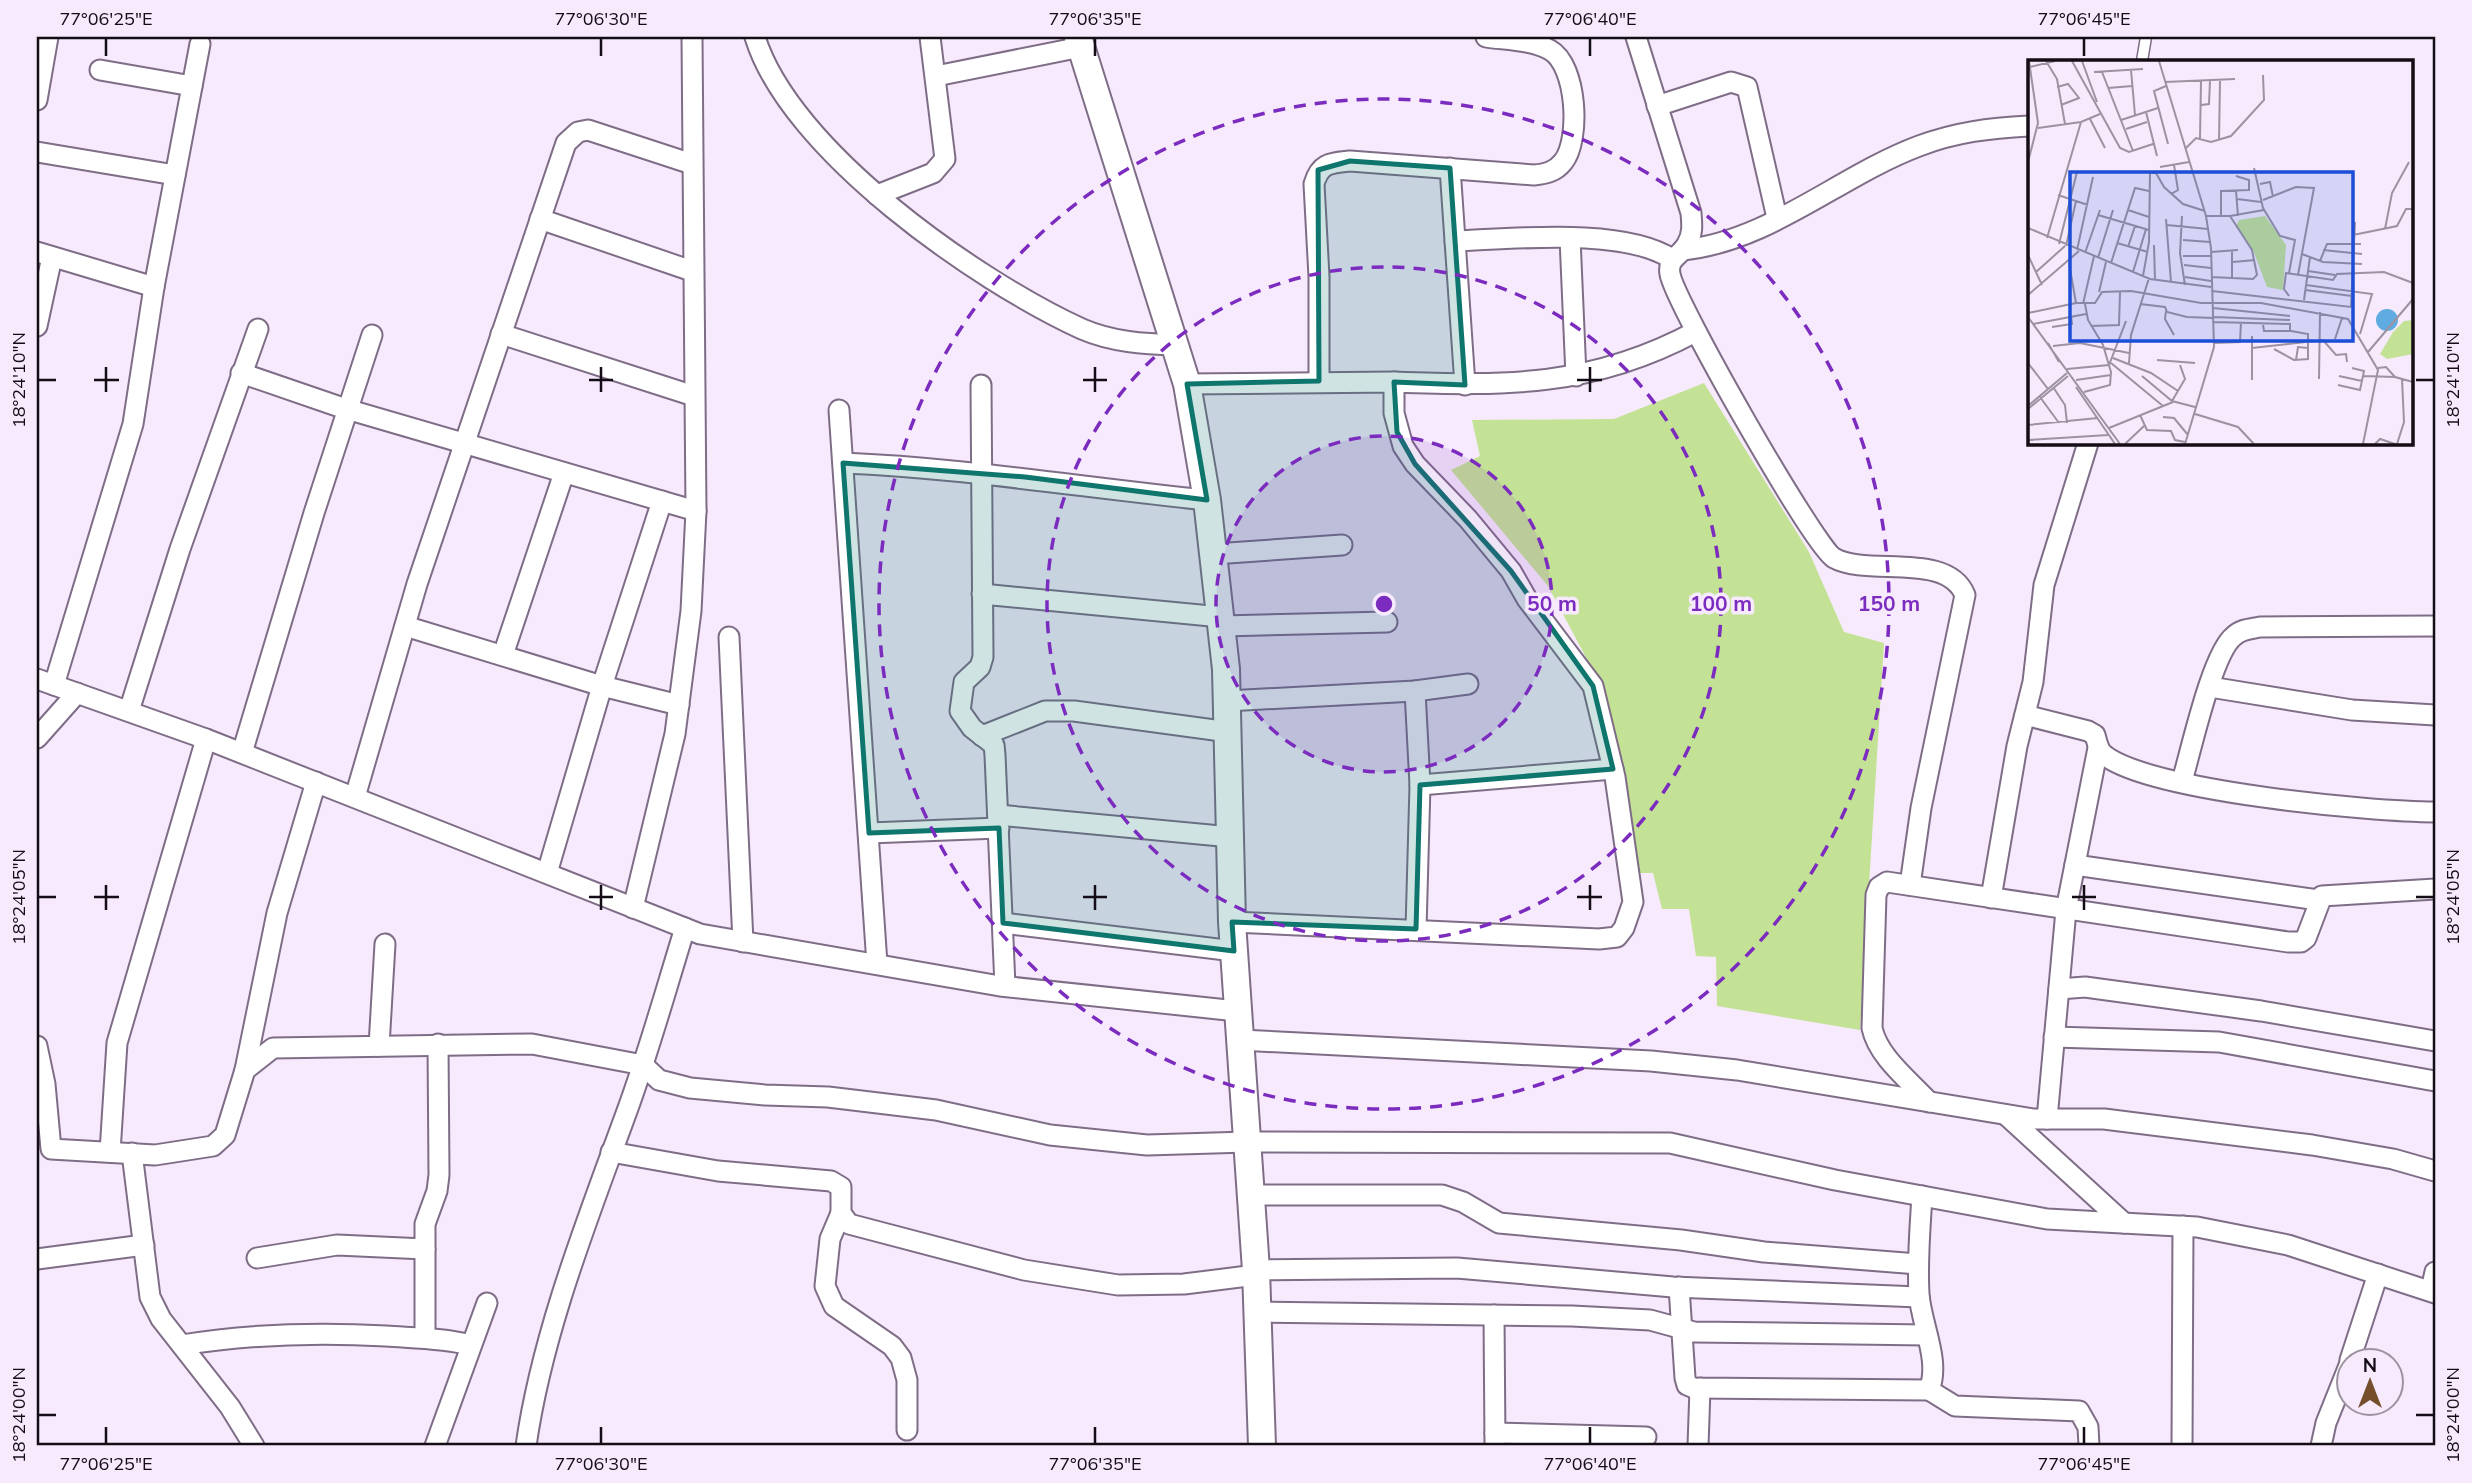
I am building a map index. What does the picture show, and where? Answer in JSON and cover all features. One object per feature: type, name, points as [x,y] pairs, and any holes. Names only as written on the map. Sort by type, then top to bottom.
[{"type":"main road","points":[[1079,42],[1187,384],[1207,500],[1222,621],[1227,701],[1232,922],[1256,1272],[1262,1446]]},
{"type":"street","points":[[37,100],[48,37]]},
{"type":"street","points":[[633,908],[675,734],[691,611],[696,511],[692,37]]},
{"type":"street","points":[[755,37],[775,85],[815,136],[877,195],[989,278],[1084,330],[1133,344],[1176,345]]},
{"type":"street","points":[[877,195],[933,173],[945,159],[930,37]]},
{"type":"street","points":[[1319,381],[1319,276],[1314,184],[1318,170],[1326,164],[1350,161],[1534,175],[1550,173],[1564,161],[1572,130],[1572,88],[1566,67],[1551,44],[1486,37]]},
{"type":"street","points":[[1636,37],[1691,213],[1692,231],[1670,268],[1673,285],[1695,332],[1776,472],[1830,557],[1847,564],[1918,567],[1951,578],[1962,586],[1965,595],[1921,808],[1910,886]]},
{"type":"street","points":[[936,76],[1079,42]]},
{"type":"street","points":[[200,44],[154,287],[133,424],[45,682],[206,738],[700,934],[1005,986],[1237,1012]]},
{"type":"street","points":[[100,70],[192,86]]},
{"type":"street","points":[[1657,106],[1731,82],[1742,83],[1747,87],[1777,218]]},
{"type":"street","points":[[1455,241],[1570,238],[1649,247],[1678,255],[1709,247],[1777,218],[1917,147],[1972,129],[2028,127]]},
{"type":"street","points":[[355,797],[405,626],[566,143],[578,132],[588,130],[692,164]]},
{"type":"street","points":[[37,152],[175,175]]},
{"type":"street","points":[[1450,168],[1465,385]]},
{"type":"street","points":[[540,219],[692,271]]},
{"type":"street","points":[[1570,238],[1576,376]]},
{"type":"street","points":[[37,326],[44,254],[154,287]]},
{"type":"street","points":[[129,711],[180,549],[258,330]]},
{"type":"street","points":[[1187,384],[1319,381],[1481,386],[1576,376],[1630,360],[1695,332]]},
{"type":"street","points":[[501,334],[694,396]]},
{"type":"street","points":[[242,753],[373,335]]},
{"type":"street","points":[[241,373],[348,409],[696,511]]},
{"type":"street","points":[[1232,922],[1599,939],[1617,936],[1624,928],[1633,902],[1613,769],[1593,686],[1527,599],[1502,561],[1468,519],[1415,464],[1403,446],[1394,413],[1394,382]]},
{"type":"street","points":[[981,385],[983,657],[980,667],[964,682],[960,710],[964,720],[994,745],[1005,986]]},
{"type":"street","points":[[839,410],[877,964]]},
{"type":"street","points":[[1991,898],[2033,682],[2044,585],[2088,444]]},
{"type":"street","points":[[843,463],[980,473],[1207,500]]},
{"type":"street","points":[[503,655],[564,473]]},
{"type":"street","points":[[547,873],[602,686],[662,501]]},
{"type":"street","points":[[1214,554],[1342,545]]},
{"type":"street","points":[[982,594],[1222,621],[1387,622]]},
{"type":"street","points":[[405,626],[602,686],[679,705]]},
{"type":"street","points":[[2182,781],[2210,687],[2222,653],[2232,637],[2244,630],[2435,626]]},
{"type":"street","points":[[729,637],[743,942]]},
{"type":"street","points":[[1227,701],[1415,691],[1468,684]]},
{"type":"street","points":[[2210,687],[2352,710],[2435,715]]},
{"type":"street","points":[[1415,691],[1420,785],[1416,929]]},
{"type":"street","points":[[37,738],[77,693]]},
{"type":"street","points":[[982,736],[1045,711],[1074,711],[1228,732]]},
{"type":"street","points":[[2025,715],[2088,731],[2095,735],[2098,748],[2066,910],[2046,1119]]},
{"type":"street","points":[[110,1152],[117,1043],[206,738]]},
{"type":"street","points":[[2098,748],[2119,762],[2154,775],[2182,781],[2333,807],[2435,812]]},
{"type":"street","points":[[1420,785],[1613,769]]},
{"type":"street","points":[[37,1045],[45,1084],[44,1150],[184,1153],[213,1146],[225,1135],[245,1070],[277,913],[316,782]]},
{"type":"street","points":[[869,833],[999,821],[1231,837]]},
{"type":"street","points":[[2075,865],[2318,900],[2329,894],[2435,889]]},
{"type":"street","points":[[1929,1102],[1874,1039],[1872,1028],[1876,895],[1879,887],[1887,883],[1910,886],[2301,943],[2312,928],[2318,900]]},
{"type":"street","points":[[1003,923],[1234,951]]},
{"type":"street","points":[[526,1446],[561,1301],[643,1065],[685,928]]},
{"type":"street","points":[[379,1046],[385,944]]},
{"type":"street","points":[[2059,989],[2085,987],[2248,1009],[2435,1041]]},
{"type":"street","points":[[2054,1037],[2220,1042],[2435,1080]]},
{"type":"street","points":[[1240,1040],[1651,1061],[1737,1070],[2005,1114],[2046,1119],[2104,1119],[2312,1144],[2435,1171]]},
{"type":"street","points":[[425,1338],[425,1224],[437,1191],[439,1175],[438,1044]]},
{"type":"street","points":[[245,1070],[273,1048],[532,1044],[643,1065],[659,1080],[690,1087],[765,1095],[828,1097],[936,1110],[1050,1135],[1147,1144],[1670,1143],[1835,1180],[2046,1219],[2183,1226],[2288,1245],[2378,1274],[2434,1285]]},
{"type":"street","points":[[2005,1114],[2124,1223]]},
{"type":"street","points":[[611,1152],[718,1171],[831,1181],[841,1187],[841,1213],[830,1238],[825,1286],[834,1306],[892,1346],[901,1358],[908,1380],[907,1430]]},
{"type":"street","points":[[132,1153],[150,1297],[161,1319],[230,1407],[254,1446]]},
{"type":"street","points":[[1251,1195],[1442,1195],[1463,1202],[1499,1223],[1681,1240],[1763,1252],[1918,1264]]},
{"type":"street","points":[[1922,1196],[1919,1297],[1933,1371],[1929,1390]]},
{"type":"street","points":[[841,1213],[843,1218],[857,1227],[964,1256],[1118,1285],[1184,1284],[1256,1272],[1457,1268],[1679,1287],[1919,1297]]},
{"type":"street","points":[[2182,1446],[2183,1226]]},
{"type":"street","points":[[37,1259],[144,1245]]},
{"type":"street","points":[[257,1258],[337,1245],[425,1249]]},
{"type":"street","points":[[2355,1346],[2378,1274]]},
{"type":"street","points":[[1679,1287],[1687,1385],[1700,1388],[1929,1390],[1955,1406],[2078,1411],[2088,1427],[2089,1446]]},
{"type":"street","points":[[435,1446],[487,1303]]},
{"type":"street","points":[[1258,1312],[1650,1320],[1682,1330],[1927,1335]]},
{"type":"street","points":[[1494,1315],[1495,1440],[1593,1441],[1646,1437]]},
{"type":"street","points":[[182,1345],[233,1337],[296,1334],[425,1338],[471,1345]]},
{"type":"street","points":[[1698,1446],[1700,1388]]},
{"type":"street","points":[[2321,1446],[2336,1398]]},
{"type":"lane","points":[[2142,60],[2146,37]]},
{"type":"highlighted area","points":[[1350,161],[1450,168],[1465,385],[1394,382],[1397,432],[1415,464],[1511,571],[1593,686],[1613,769],[1420,785],[1416,929],[1232,922],[1234,951],[1003,923],[999,828],[869,833],[843,463],[1025,477],[1207,500],[1187,384],[1319,381],[1318,170]]},
{"type":"green space","points":[[1704,383],[1809,552],[1844,632],[1884,643],[1860,1030],[1717,1006],[1716,957],[1696,956],[1689,909],[1662,909],[1653,873],[1640,873],[1599,682],[1548,586],[1451,470],[1480,456],[1472,420],[1614,419]]}]
